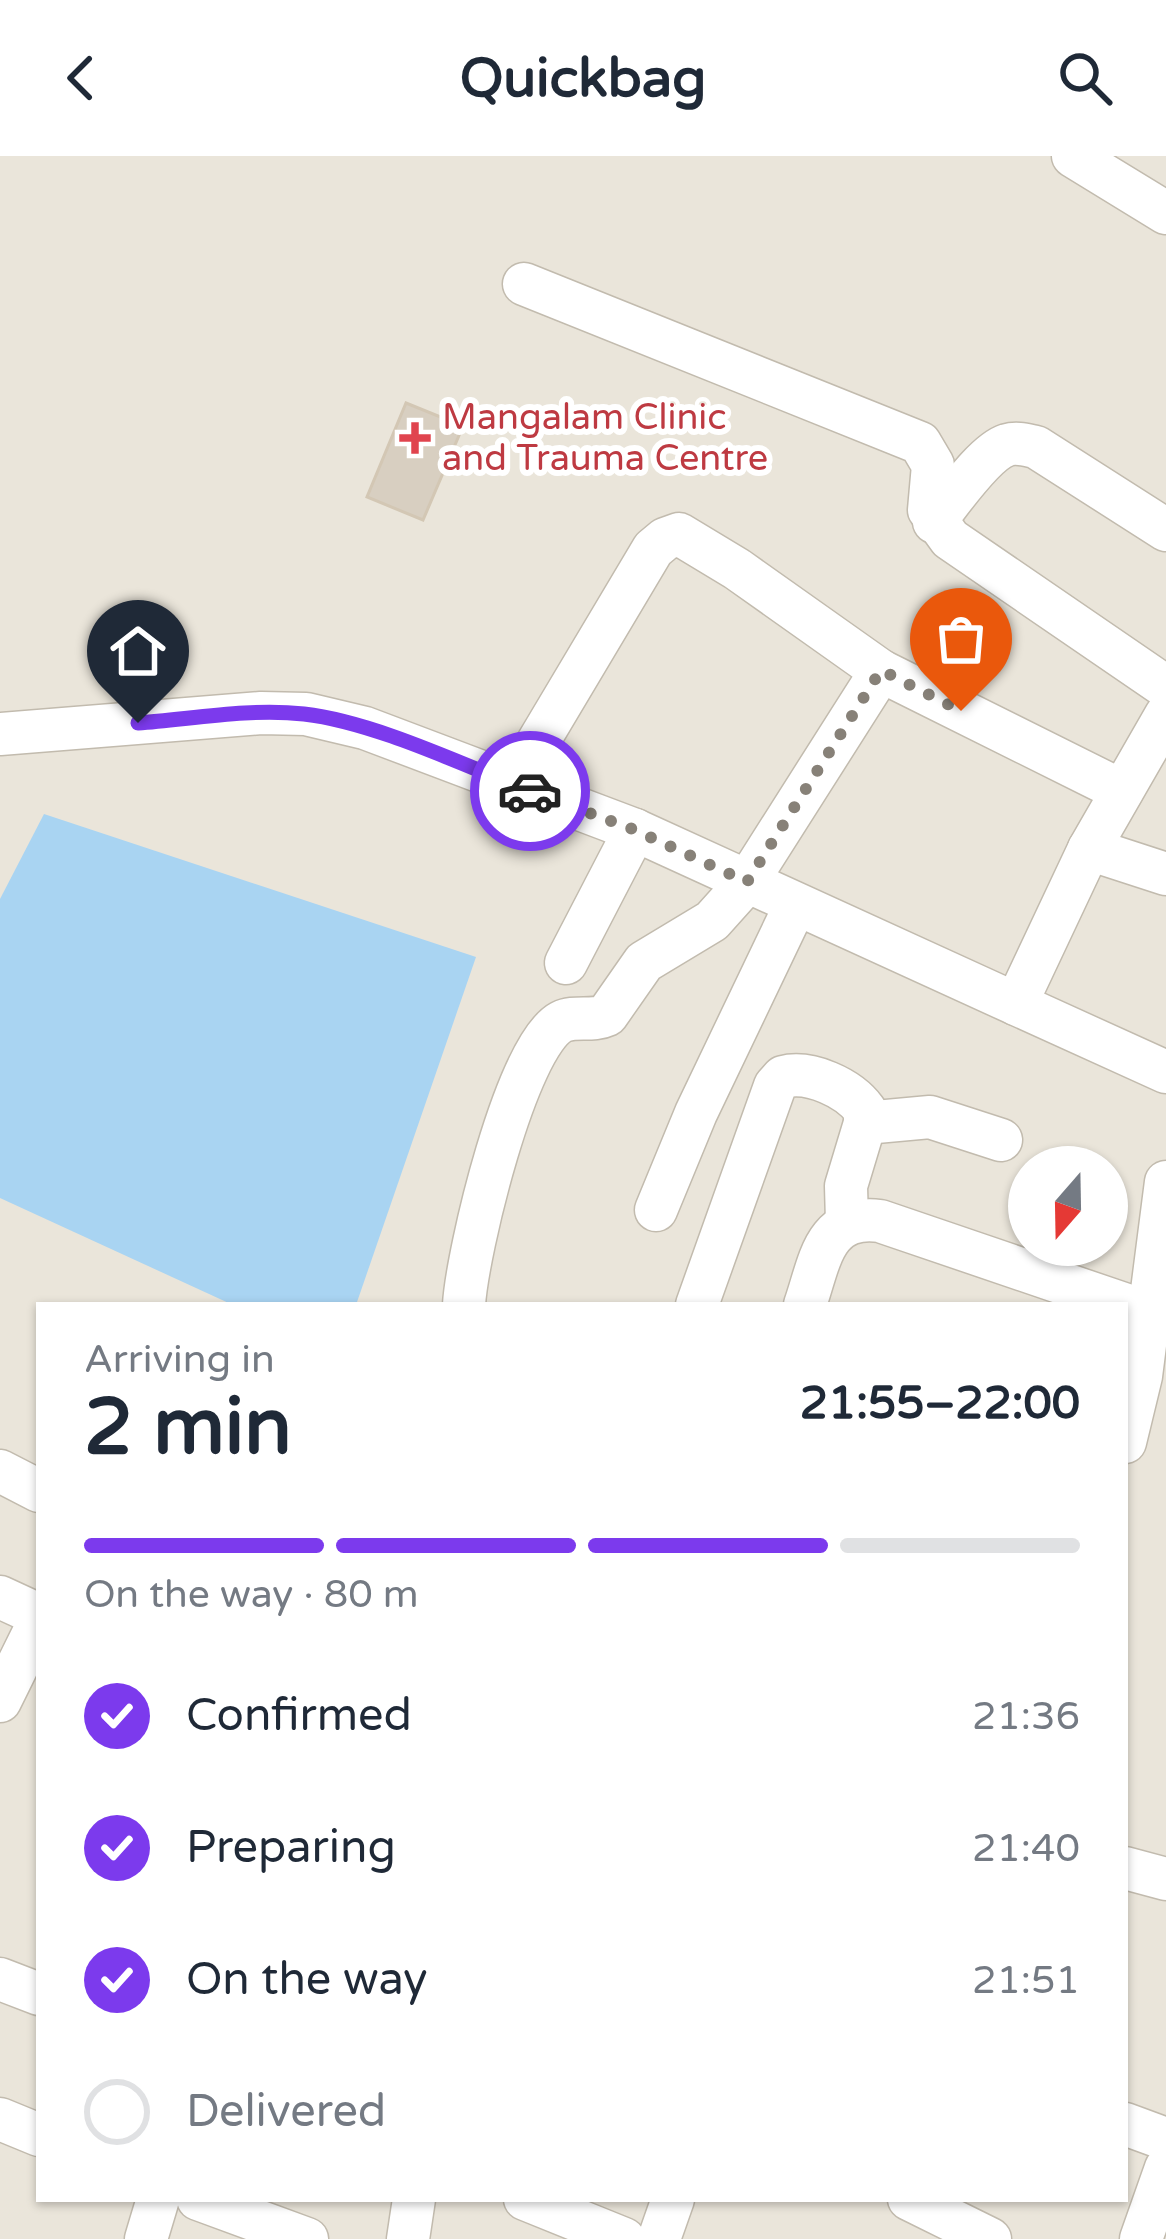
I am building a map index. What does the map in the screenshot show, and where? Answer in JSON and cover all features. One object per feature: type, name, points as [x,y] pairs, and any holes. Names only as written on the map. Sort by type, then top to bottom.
[{"type":"street","points":[[1073,156],[1166,213]]},
{"type":"street","points":[[524,284],[906,434],[929,453],[934,464],[928,498],[934,522],[950,539],[1166,687]]},
{"type":"street","points":[[934,522],[991,454],[1018,443],[1036,447],[1166,530]]},
{"type":"street","points":[[513,784],[653,549],[679,534],[737,568],[881,670],[1121,791]]},
{"type":"street","points":[[465,1302],[488,1178],[522,1083],[550,1033],[561,1022],[607,1015],[644,962],[712,921],[747,882],[881,670]]},
{"type":"street","points":[[0,734],[261,713],[306,714],[365,728],[635,830],[1166,1072]]},
{"type":"street","points":[[1016,1004],[1089,849],[1166,715]]},
{"type":"street","points":[[566,963],[635,830]]},
{"type":"street","points":[[1089,849],[1166,874]]},
{"type":"street","points":[[656,1210],[696,1113],[795,906]]},
{"type":"street","points":[[698,1302],[783,1077],[806,1075],[844,1091],[865,1110],[866,1123],[846,1186],[847,1222]]},
{"type":"street","points":[[866,1123],[930,1117],[1001,1140]]},
{"type":"street","points":[[1128,1427],[1150,1313],[1164,1201]]},
{"type":"street","points":[[807,1302],[828,1242],[847,1222],[880,1221],[1118,1302]]},
{"type":"street","points":[[1128,1306],[1150,1313]]},
{"type":"street","points":[[0,1472],[36,1490]]},
{"type":"street","points":[[0,1597],[36,1616]]},
{"type":"street","points":[[0,1701],[36,1624]]},
{"type":"street","points":[[0,1979],[36,1993]]},
{"type":"street","points":[[0,2119],[36,2134]]},
{"type":"street","points":[[1128,2125],[1166,2139]]},
{"type":"street","points":[[1141,2239],[1166,2168]]},
{"type":"street","points":[[146,2239],[157,2202]]},
{"type":"street","points":[[206,2202],[308,2239]]},
{"type":"street","points":[[408,2239],[414,2202]]},
{"type":"street","points":[[532,2202],[624,2239]]},
{"type":"street","points":[[659,2239],[672,2202]]},
{"type":"street","points":[[915,2202],[979,2237]]},
{"type":"shaded area","points":[[0,156],[1166,156],[1166,2239],[0,2239]]},
{"type":"water","points":[[44,814],[476,957],[357,1302],[226,1302],[0,1198],[0,899]]},
{"type":"building","points":[[406,403],[463,426],[423,520],[367,497]]},
{"type":"way so far","points":[[530,791],[635,830],[747,882],[881,670],[961,711]]},
{"type":"place","name":"Mangalam Clinic and Trauma Centre","points":[[415,438]]},
{"type":"route","points":[[138,723],[306,714],[365,728],[530,791]]}]
